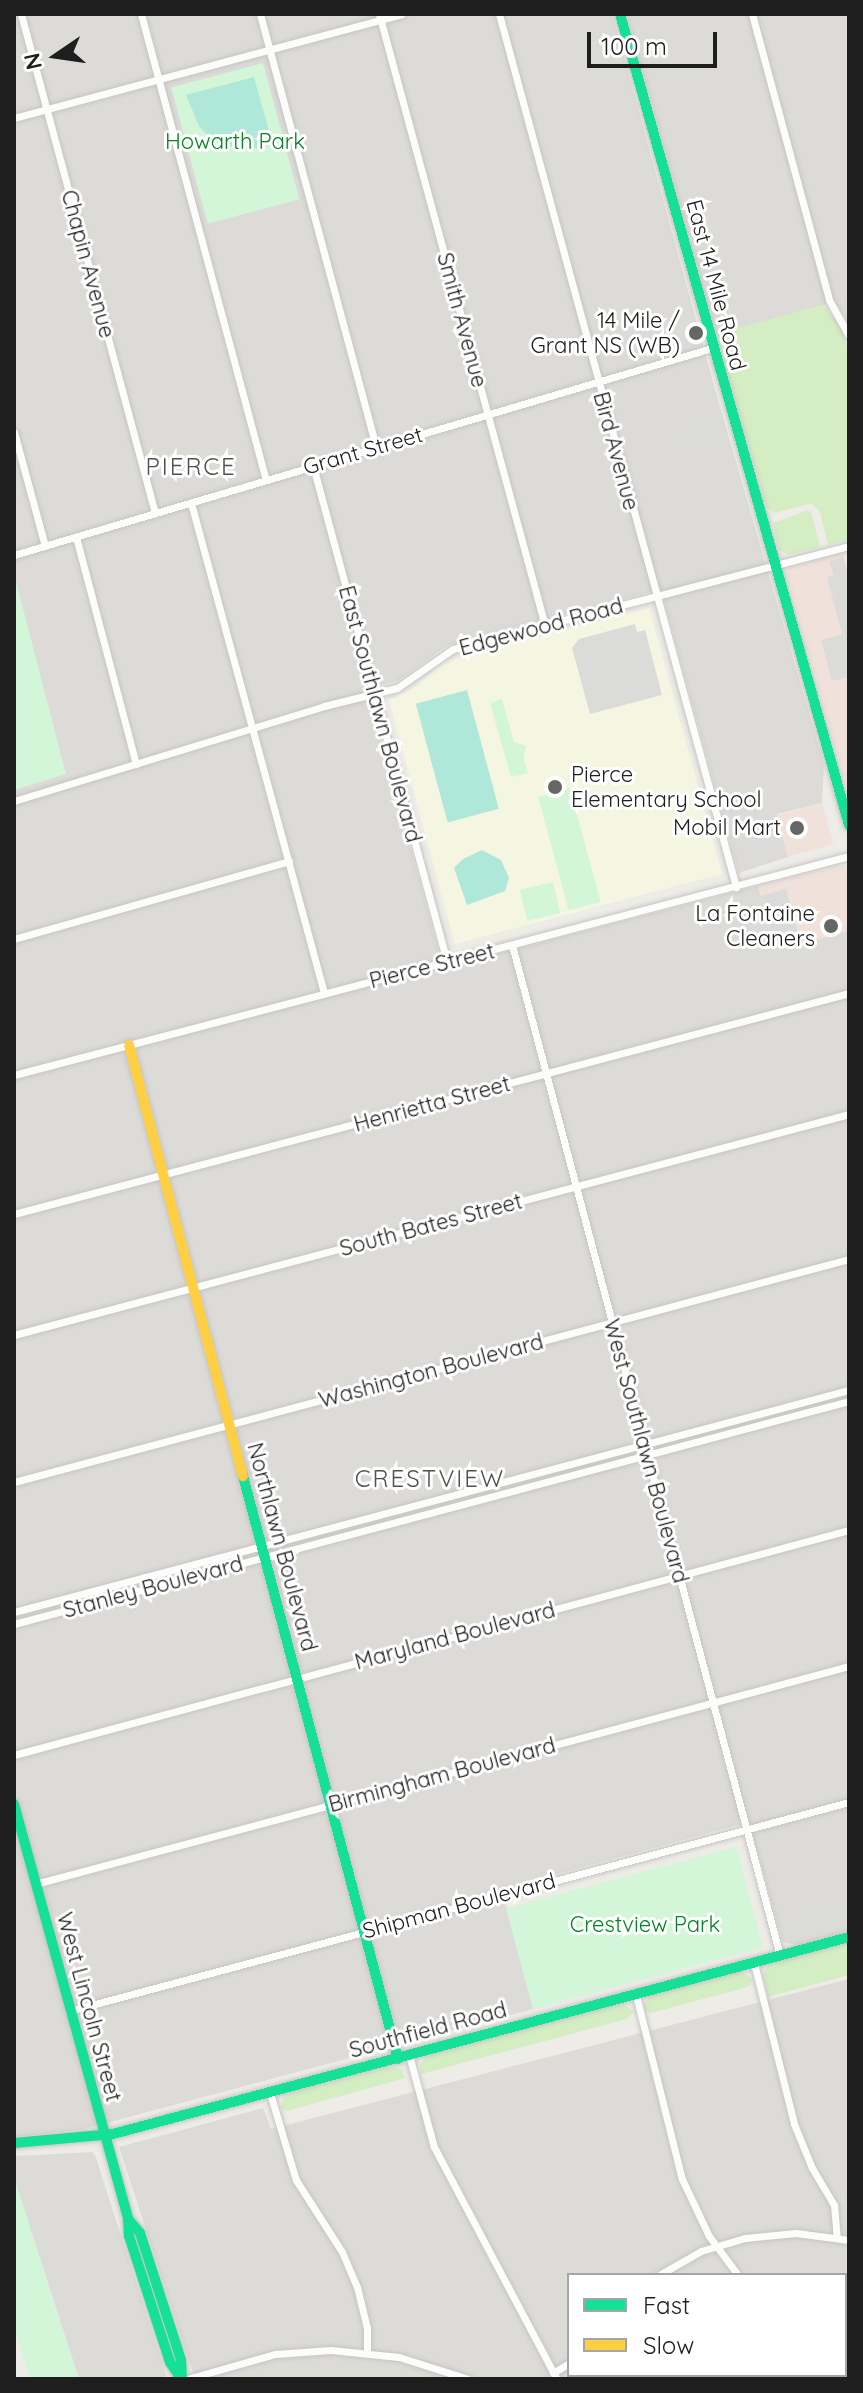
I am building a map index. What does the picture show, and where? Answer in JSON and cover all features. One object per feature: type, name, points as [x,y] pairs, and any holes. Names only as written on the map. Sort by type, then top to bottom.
[{"type":"main road","name":"East 14 Mile Road","points":[[620,14],[849,825]]},
{"type":"main road","name":"Northlawn Boulevard","points":[[129,1045],[364,1932],[403,2057]]},
{"type":"main road","name":"West Lincoln Street","points":[[14,1804],[128,2219],[129,2236],[148,2274],[170,2362],[183,2379]]},
{"type":"main road","name":"Southfield Road","points":[[14,2143],[103,2136],[849,1937]]},
{"type":"street","name":"Chapin Avenue","points":[[21,14],[155,513]]},
{"type":"street","points":[[141,14],[266,480]]},
{"type":"street","points":[[260,14],[376,447]]},
{"type":"street","points":[[14,118],[380,17],[401,14]]},
{"type":"street","name":"Bird Avenue","points":[[499,14],[736,887]]},
{"type":"street","points":[[752,14],[829,300],[849,336]]},
{"type":"street","name":"Smith Avenue","points":[[380,17],[545,626]]},
{"type":"street","name":"Grant Street","points":[[14,555],[712,348]]},
{"type":"street","points":[[14,432],[45,546]]},
{"type":"street","name":"East Southlawn Boulevard","points":[[313,466],[447,962]]},
{"type":"street","points":[[191,503],[324,993]]},
{"type":"street","points":[[76,537],[136,764]]},
{"type":"street","name":"Edgewood Road","points":[[14,801],[407,683],[453,649],[849,546]]},
{"type":"street","name":"Pierce Street","points":[[14,1075],[849,856]]},
{"type":"street","points":[[14,939],[289,861]]},
{"type":"street","name":"West Southlawn Boulevard","points":[[512,945],[780,1956]]},
{"type":"street","name":"Henrietta Street","points":[[14,1214],[849,993]]},
{"type":"street","name":"South Bates Street","points":[[14,1335],[849,1114]]},
{"type":"street","name":"Washington Boulevard","points":[[14,1482],[849,1259]]},
{"type":"street","name":"Stanley Boulevard","points":[[14,1624],[132,1593],[446,1496],[849,1390]]},
{"type":"street","points":[[813,1399],[816,1410]]},
{"type":"street","name":"Stanley Boulevard","points":[[14,1612],[129,1582],[450,1508],[849,1401]]},
{"type":"street","points":[[446,1496],[450,1508]]},
{"type":"street","name":"Maryland Boulevard","points":[[14,1755],[849,1530]]},
{"type":"street","points":[[129,1582],[132,1593]]},
{"type":"street","name":"Birmingham Boulevard","points":[[35,1884],[849,1666]]},
{"type":"street","name":"Shipman Boulevard","points":[[69,2011],[849,1802]]},
{"type":"street","points":[[754,1963],[794,2124],[812,2168],[834,2205],[837,2237]]},
{"type":"street","points":[[636,1995],[679,2170],[716,2246],[736,2273]]},
{"type":"street","name":"Northlawn Boulevard","points":[[403,2057],[434,2147],[555,2376]]},
{"type":"street","points":[[270,2093],[296,2180],[337,2242],[354,2278],[367,2328],[367,2352]]},
{"type":"street","points":[[663,2273],[716,2246],[780,2234],[849,2240]]},
{"type":"street","points":[[183,2379],[241,2362],[293,2352],[367,2352],[415,2361],[468,2379]]},
{"type":"shaded area","points":[[14,14],[612,14],[718,400],[824,765],[822,803],[777,814],[788,857],[739,873],[661,589],[448,645],[399,680],[367,689],[443,968],[758,886],[774,943],[808,935],[810,941],[849,931],[849,1931],[798,1945],[783,1942],[749,1822],[502,1889],[533,2009],[84,2129],[14,2137]]},
{"type":"shaded area","points":[[627,14],[849,14],[849,323],[835,302],[716,334]]},
{"type":"shaded area","points":[[707,420],[713,441],[680,451],[674,429]]},
{"type":"shaded area","points":[[843,552],[849,573],[849,795],[787,575],[788,568]]},
{"type":"shaded area","points":[[843,557],[849,578],[849,677],[832,681],[821,640],[842,634],[827,577],[834,575],[829,561]]},
{"type":"shaded area","name":"Pierce Elementary School","points":[[649,608],[722,874],[455,944],[389,700],[417,686],[444,662]]},
{"type":"shaded area","points":[[635,624],[637,632],[645,630],[662,695],[590,714],[572,648],[579,639]]},
{"type":"shaded area","points":[[822,803],[833,845],[788,857],[777,815]]},
{"type":"shaded area","points":[[778,821],[785,848],[749,858],[741,831]]},
{"type":"shaded area","points":[[846,866],[849,870],[849,931],[809,942],[807,935],[774,944],[758,886]]},
{"type":"shaded area","points":[[786,889],[799,937],[774,944],[761,896]]},
{"type":"shaded area","points":[[849,1906],[849,1918],[792,1934],[789,1921]]},
{"type":"shaded area","points":[[849,1979],[849,2379],[195,2379],[119,2147],[263,2108],[271,2129]]},
{"type":"shaded area","points":[[92,2152],[167,2379],[79,2379],[14,2178],[14,2156]]},
{"type":"green space","name":"Howarth Park","points":[[263,63],[299,199],[208,224],[171,88]]},
{"type":"green space","points":[[254,77],[273,145],[241,150],[211,139],[199,126],[186,95]]},
{"type":"green space","points":[[823,305],[841,326],[849,354],[849,540],[828,545],[820,512],[812,503],[775,513],[767,508],[716,334]]},
{"type":"green space","points":[[811,512],[820,547],[788,555],[779,550],[773,523]]},
{"type":"green space","points":[[14,574],[66,774],[14,790]]},
{"type":"green space","points":[[467,690],[499,809],[448,823],[416,704]]},
{"type":"green space","points":[[502,699],[514,742],[527,746],[523,757],[528,773],[511,777],[490,703]]},
{"type":"green space","points":[[570,788],[601,902],[569,911],[538,797]]},
{"type":"green space","points":[[482,850],[501,860],[509,878],[505,891],[467,905],[454,868],[463,859]]},
{"type":"green space","points":[[553,882],[560,913],[527,921],[520,890]]},
{"type":"green space","name":"Crestview Park","points":[[736,1847],[763,1947],[533,2009],[506,1909]]},
{"type":"green space","points":[[849,1942],[849,1975],[768,1997],[763,1973],[770,1963]]},
{"type":"green space","points":[[741,1971],[753,1980],[748,1987],[651,2013],[645,2011],[644,2005],[650,1995]]},
{"type":"green space","points":[[621,2003],[634,2011],[627,2019],[421,2074],[420,2064],[429,2055]]},
{"type":"green space","points":[[391,2066],[402,2070],[405,2078],[287,2111],[281,2108],[284,2094]]},
{"type":"green space","points":[[14,2178],[79,2379],[30,2379],[14,2326]]},
{"type":"traffic: fast","points":[[620,14],[849,825]]},
{"type":"traffic: fast","points":[[243,1476],[398,2059]]},
{"type":"traffic: fast","points":[[14,1804],[128,2219],[129,2236],[170,2362],[181,2379]]},
{"type":"traffic: fast","points":[[14,2143],[113,2134],[849,1937]]},
{"type":"traffic: fast","points":[[128,2219],[140,2233],[181,2360],[182,2378]]},
{"type":"traffic: slow","points":[[129,1045],[243,1476]]},
{"type":"place","name":"14 Mile / Grant NS (WB)","points":[[696,333]]},
{"type":"place","name":"Pierce Elementary School","points":[[555,787]]},
{"type":"place","name":"Mobil Mart","points":[[797,828]]},
{"type":"place","name":"La Fontaine Cleaners","points":[[831,926]]},
{"type":"district","name":"PIERCE","points":[[191,467]]},
{"type":"district","name":"CRESTVIEW","points":[[430,1479]]}]
